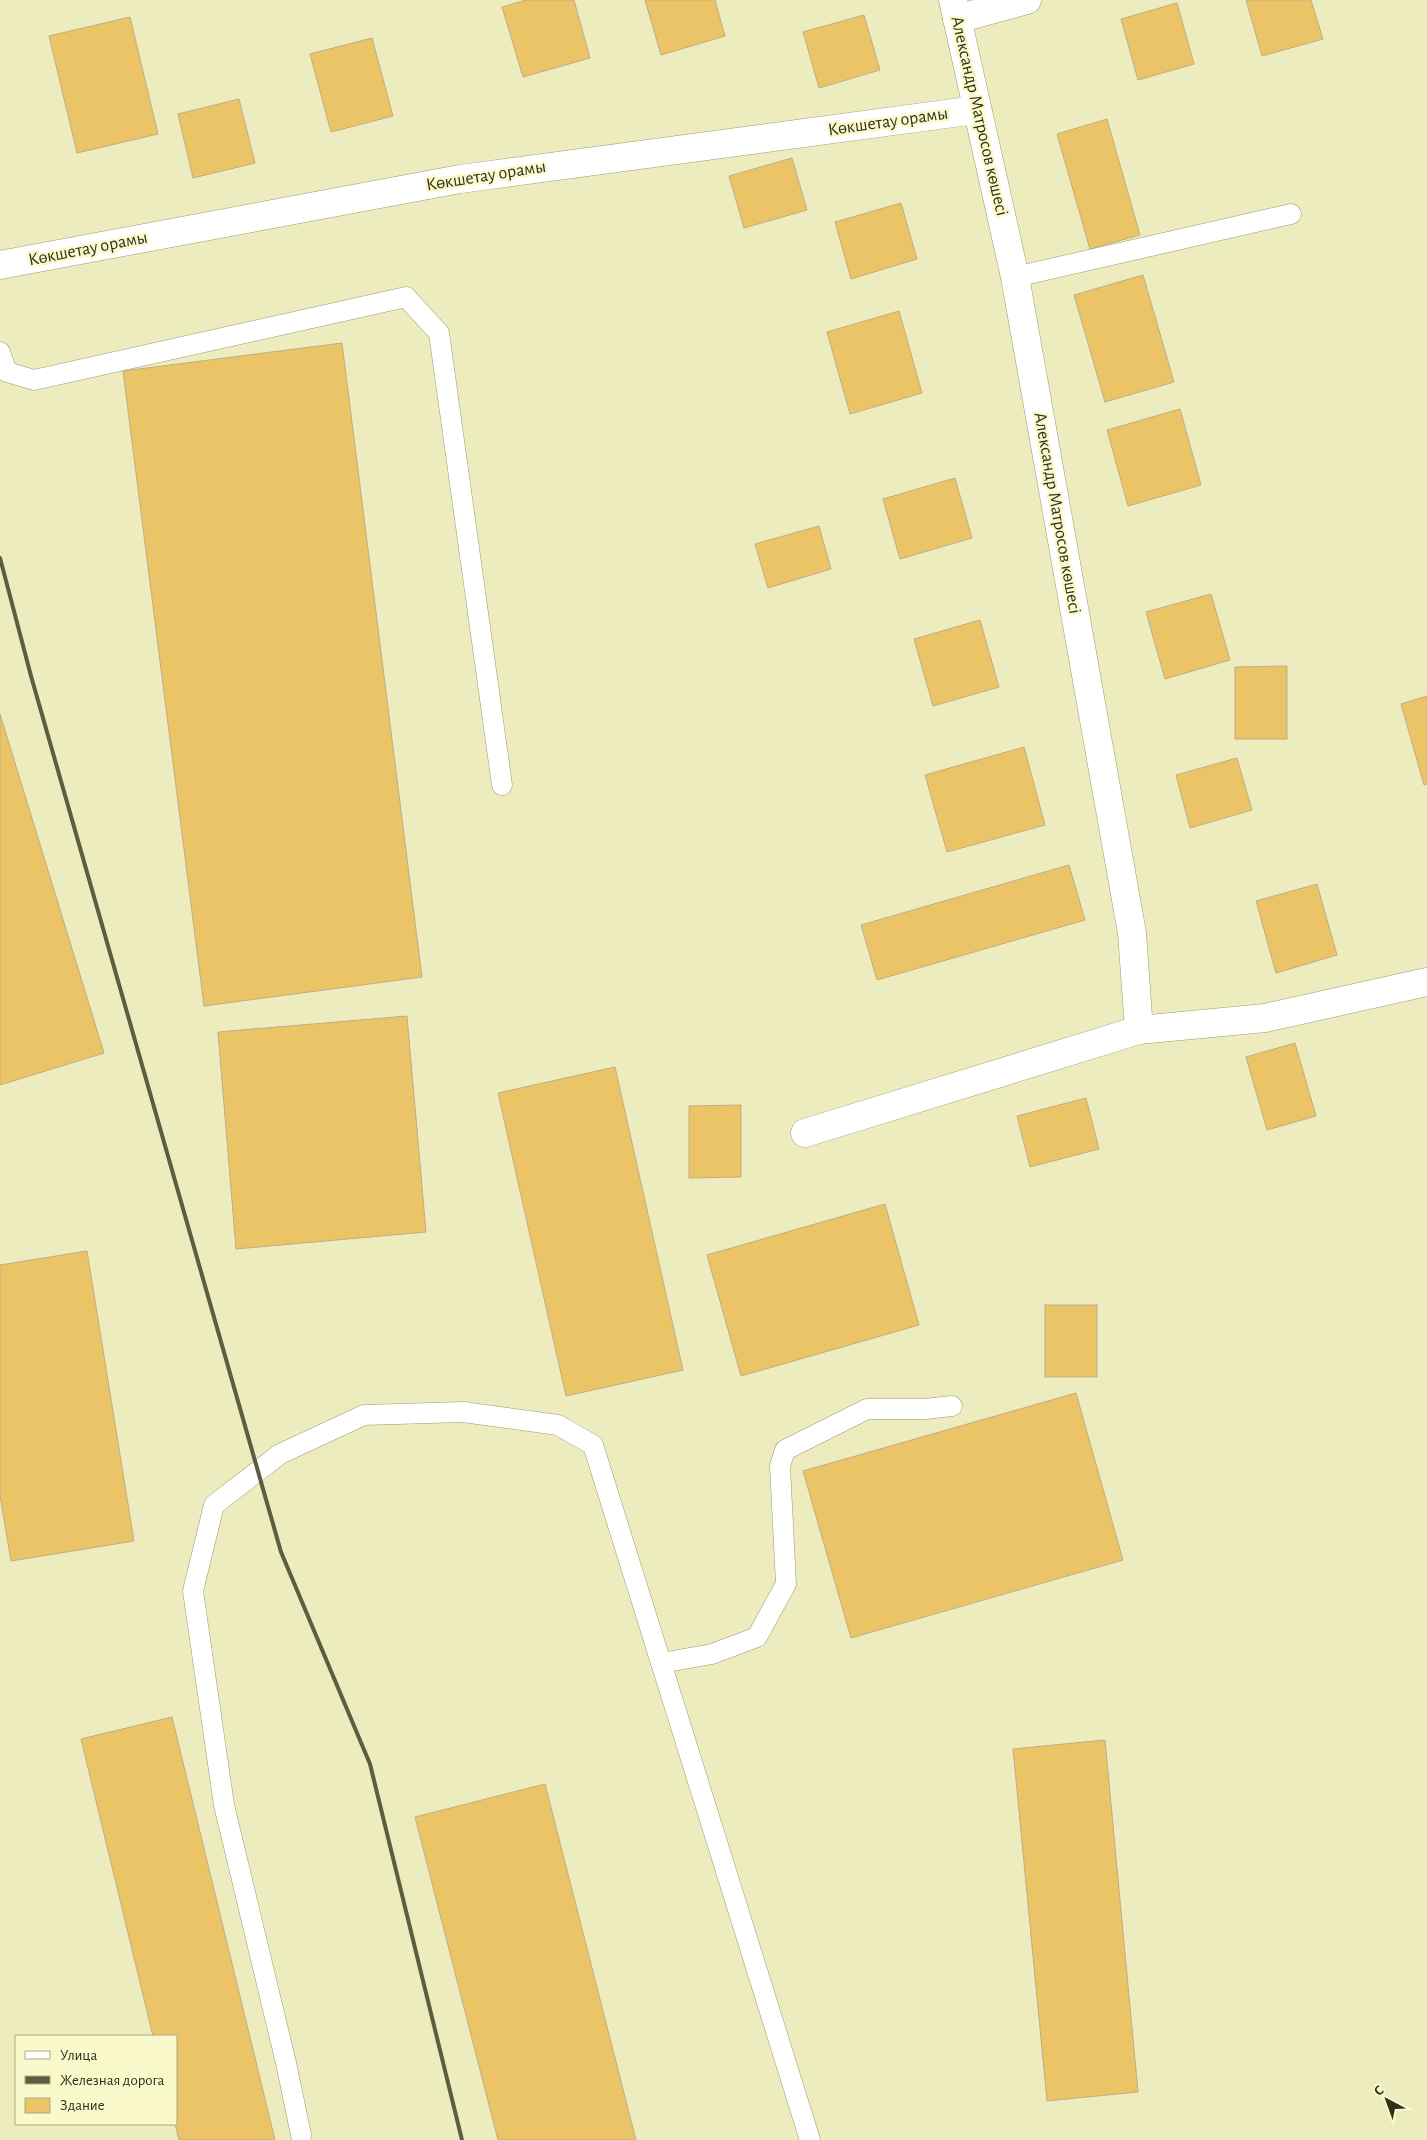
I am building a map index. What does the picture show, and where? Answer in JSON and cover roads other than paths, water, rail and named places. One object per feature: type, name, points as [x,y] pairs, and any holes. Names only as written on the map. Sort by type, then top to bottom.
[{"type":"street","points":[[955,10],[1027,0]]},
{"type":"street","name":"Александр Матросов көшесі","points":[[955,10],[1015,277],[1132,933],[1139,1030]]},
{"type":"street","name":"Көкшетау орамы","points":[[0,265],[460,179],[976,110]]},
{"type":"street","points":[[805,1132],[1139,1030],[1265,1018],[1427,982]]},
{"type":"lane","points":[[1015,277],[1291,214]]},
{"type":"lane","points":[[0,352],[8,372],[34,380],[406,296],[439,333],[502,785]]},
{"type":"lane","points":[[661,1663],[712,1654],[757,1637],[786,1584],[780,1466],[785,1450],[867,1409],[925,1409],[952,1406]]},
{"type":"lane","points":[[301,2135],[286,2063],[224,1805],[193,1591],[214,1505],[280,1454],[364,1415],[463,1412],[558,1425],[593,1445],[810,2140]]},
{"type":"railway","points":[[0,558],[31,676],[281,1552],[370,1764],[462,2140]]}]
